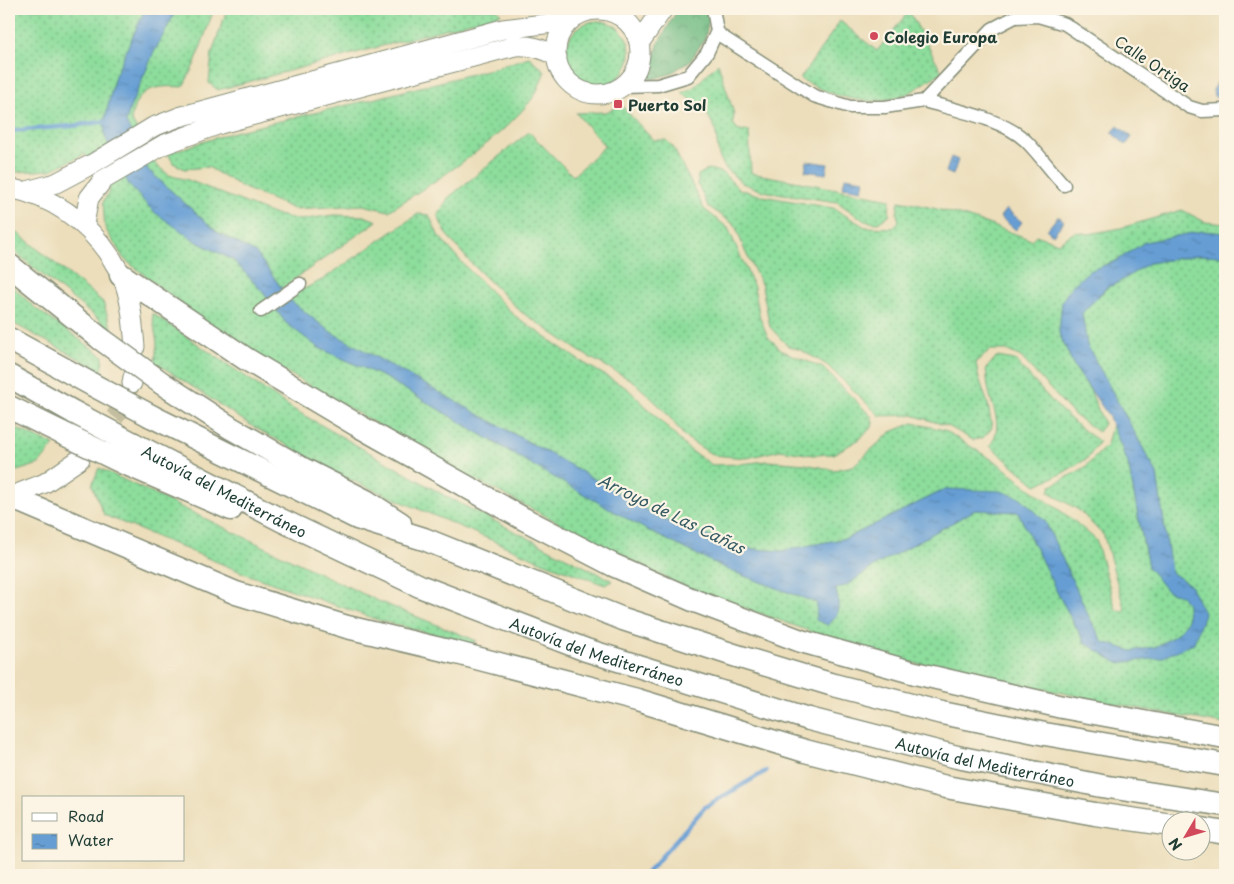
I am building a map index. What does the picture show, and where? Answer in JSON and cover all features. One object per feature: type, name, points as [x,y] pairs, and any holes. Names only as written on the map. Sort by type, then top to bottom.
[{"type":"highway","points":[[9,265],[101,339],[163,384],[231,428],[303,469],[366,501],[424,539]]},
{"type":"highway","points":[[121,275],[246,359],[357,425],[524,519],[613,565],[695,601],[801,641],[915,673],[1062,707],[1225,738]]},
{"type":"highway","points":[[9,339],[151,416],[357,518],[424,539],[623,619],[830,684],[942,713],[1045,734],[1225,765]]},
{"type":"highway","name":"Autovía del Mediterráneo","points":[[9,376],[75,413],[129,453],[281,520],[422,587],[586,650],[809,719],[957,757],[1102,786],[1225,806]]},
{"type":"highway","points":[[9,407],[62,433],[129,453]]},
{"type":"highway","points":[[10,497],[236,592],[347,627],[457,653],[637,700],[805,751],[946,786],[1095,814],[1162,824]]},
{"type":"highway","points":[[1212,831],[1225,833]]},
{"type":"main road","points":[[640,42],[664,9]]},
{"type":"main road","points":[[616,10],[620,16],[629,22],[640,42],[641,54],[638,67],[632,78],[612,92],[596,94],[580,90],[567,80],[560,69],[556,57],[558,38],[569,22],[578,15],[588,11],[616,10]]},
{"type":"main road","points":[[84,224],[89,198],[98,172],[153,127],[179,117],[503,29],[569,22]]},
{"type":"main road","points":[[18,189],[56,183],[98,172],[220,124],[515,46],[531,45],[545,50],[556,57]]},
{"type":"main road","points":[[18,189],[60,206],[84,224],[104,248],[121,275],[132,313],[135,347]]},
{"type":"main road","points":[[10,497],[45,483],[80,459]]},
{"type":"street","points":[[712,9],[717,31],[721,36],[814,96],[850,107],[886,107],[924,101],[995,122],[1011,129],[1025,140],[1064,186]]},
{"type":"street","name":"Calle Ortiga","points":[[924,101],[992,29],[1015,17],[1038,16],[1065,24],[1189,107],[1202,111],[1225,110]]},
{"type":"street","points":[[623,86],[658,85],[688,76],[707,53],[717,31]]},
{"type":"street","points":[[260,311],[300,284]]},
{"type":"green space","points":[[9,9],[145,9],[115,76],[104,123],[197,242],[233,260],[262,291],[286,323],[319,348],[386,378],[647,530],[731,571],[817,603],[817,620],[828,625],[837,613],[838,600],[836,589],[847,585],[876,565],[975,510],[1018,512],[1058,594],[1085,643],[1118,663],[1194,643],[1190,585],[1171,572],[1157,474],[1087,345],[1082,313],[1108,287],[1149,263],[1198,255],[1225,256],[1225,724],[879,656],[678,584],[460,472],[217,332],[124,259],[105,228],[103,202],[110,190],[85,154],[51,170],[15,172],[9,170]]},
{"type":"green space","points":[[177,9],[214,9],[195,63],[183,87],[163,87],[150,90],[140,97],[134,106],[131,119],[156,165],[169,175],[188,180],[273,214],[301,220],[333,215],[364,216],[377,221],[282,288],[256,253],[217,232],[148,170],[126,123],[129,110],[153,54]]},
{"type":"green space","points":[[227,9],[497,9],[501,14],[218,90],[209,83],[212,53]]},
{"type":"green space","points":[[678,9],[707,9],[709,19],[705,38],[691,60],[670,74],[649,80],[658,44]]},
{"type":"green space","points":[[909,11],[942,72],[913,91],[895,98],[867,101],[840,96],[800,79],[840,21],[877,51]]},
{"type":"green space","points":[[592,21],[604,21],[621,30],[628,41],[630,53],[628,65],[621,76],[604,85],[592,85],[580,80],[571,71],[566,59],[566,47],[571,35],[580,26]]},
{"type":"green space","points":[[529,57],[545,71],[534,96],[517,116],[501,132],[465,160],[389,211],[363,205],[294,209],[244,188],[208,167],[185,169],[173,163],[168,153],[234,132],[495,68]]},
{"type":"green space","points":[[718,63],[734,114],[733,123],[738,131],[749,131],[751,173],[890,199],[889,215],[878,223],[865,221],[837,202],[763,191],[742,183],[725,168],[719,156],[715,128],[705,110],[682,93],[694,87]]},
{"type":"green space","points":[[621,105],[653,140],[666,140],[673,147],[704,209],[728,228],[754,287],[760,318],[768,337],[783,351],[823,368],[871,416],[872,427],[858,440],[834,454],[813,455],[780,450],[747,458],[713,455],[685,437],[664,410],[633,381],[582,353],[520,311],[470,262],[446,234],[438,216],[448,198],[529,132],[573,176],[605,146],[576,113],[606,112]]},
{"type":"green space","points":[[709,169],[723,173],[739,189],[762,196],[833,208],[865,227],[893,228],[899,221],[897,214],[899,201],[966,217],[1031,240],[1036,235],[1058,243],[1075,232],[1089,234],[1121,228],[1182,210],[1205,222],[1225,224],[1225,233],[1203,231],[1145,242],[1072,286],[1062,301],[1059,333],[1074,366],[1090,390],[1104,424],[1098,432],[1073,414],[1021,357],[1006,350],[990,350],[976,362],[978,375],[988,404],[992,428],[983,438],[973,440],[948,426],[912,415],[880,416],[827,365],[801,350],[788,346],[770,327],[762,286],[735,225],[708,206],[698,185],[698,175]]},
{"type":"green space","points":[[418,214],[429,215],[438,235],[464,265],[515,316],[577,359],[628,389],[687,448],[712,465],[767,461],[805,464],[834,470],[853,466],[891,432],[913,423],[944,430],[999,464],[1073,520],[1096,540],[1116,610],[1125,611],[1104,536],[1080,511],[1049,492],[1051,486],[1084,468],[1107,445],[1112,424],[1128,463],[1148,567],[1167,591],[1181,595],[1187,604],[1188,620],[1176,635],[1156,647],[1132,651],[1103,642],[1090,619],[1045,521],[1021,498],[946,489],[847,538],[781,551],[739,548],[662,519],[577,469],[329,331],[290,300],[298,292],[322,280]]},
{"type":"green space","points":[[9,226],[103,302],[112,330],[9,246]]},
{"type":"green space","points":[[9,283],[35,308],[103,356],[102,371],[9,321]]},
{"type":"green space","points":[[152,313],[293,409],[449,498],[613,581],[605,585],[545,563],[344,477],[252,426],[155,362],[157,343]]},
{"type":"green space","points":[[997,357],[1015,360],[1065,414],[1099,441],[1088,458],[1063,473],[1036,485],[990,446],[994,439],[997,425],[988,389],[986,368]]},
{"type":"green space","points":[[9,425],[54,445],[39,464],[17,471],[9,467]]},
{"type":"green space","points":[[99,468],[378,601],[477,641],[470,644],[378,620],[246,574],[104,515],[92,485]]},
{"type":"water","points":[[145,9],[177,9],[153,54],[129,110],[126,122],[148,170],[217,232],[256,253],[290,300],[329,331],[577,469],[662,519],[739,548],[781,551],[847,538],[946,489],[1000,491],[1021,498],[1045,521],[1090,619],[1103,642],[1132,651],[1156,647],[1176,635],[1188,620],[1187,604],[1181,595],[1167,591],[1148,567],[1128,463],[1108,415],[1074,366],[1059,333],[1062,301],[1072,286],[1089,271],[1116,261],[1145,242],[1203,231],[1225,233],[1225,256],[1198,255],[1149,263],[1116,284],[1107,287],[1082,313],[1087,345],[1157,474],[1171,572],[1190,585],[1204,613],[1194,643],[1161,658],[1118,663],[1085,643],[1058,594],[1018,512],[975,510],[876,565],[847,585],[836,589],[838,600],[837,613],[828,625],[816,620],[817,603],[731,571],[647,530],[386,378],[319,348],[286,323],[262,291],[233,260],[197,242],[154,212],[129,185],[105,137],[104,123],[115,76]]},
{"type":"water","points":[[1218,81],[1225,83],[1222,95],[1217,98],[1214,96],[1213,90]]},
{"type":"water","points":[[1118,126],[1132,137],[1126,145],[1112,133]]},
{"type":"water","points":[[951,157],[958,160],[953,175],[946,172]]},
{"type":"water","points":[[807,161],[828,164],[826,174],[805,171]]},
{"type":"water","points":[[845,177],[864,180],[862,190],[843,187]]},
{"type":"water","points":[[1006,209],[1022,222],[1016,230],[1000,217]]},
{"type":"water","points":[[1058,216],[1064,221],[1053,235],[1047,230]]},
{"type":"waterway","name":"Arroyo de Las Cañas","points":[[9,131],[109,121]]},
{"type":"waterway","points":[[647,875],[705,807],[766,771]]},
{"type":"tunnel","points":[[98,440],[122,407],[129,389]]},
{"type":"place","name":"Colegio Europa","points":[[874,36]]},
{"type":"place","name":"Puerto Sol","points":[[618,104]]}]
